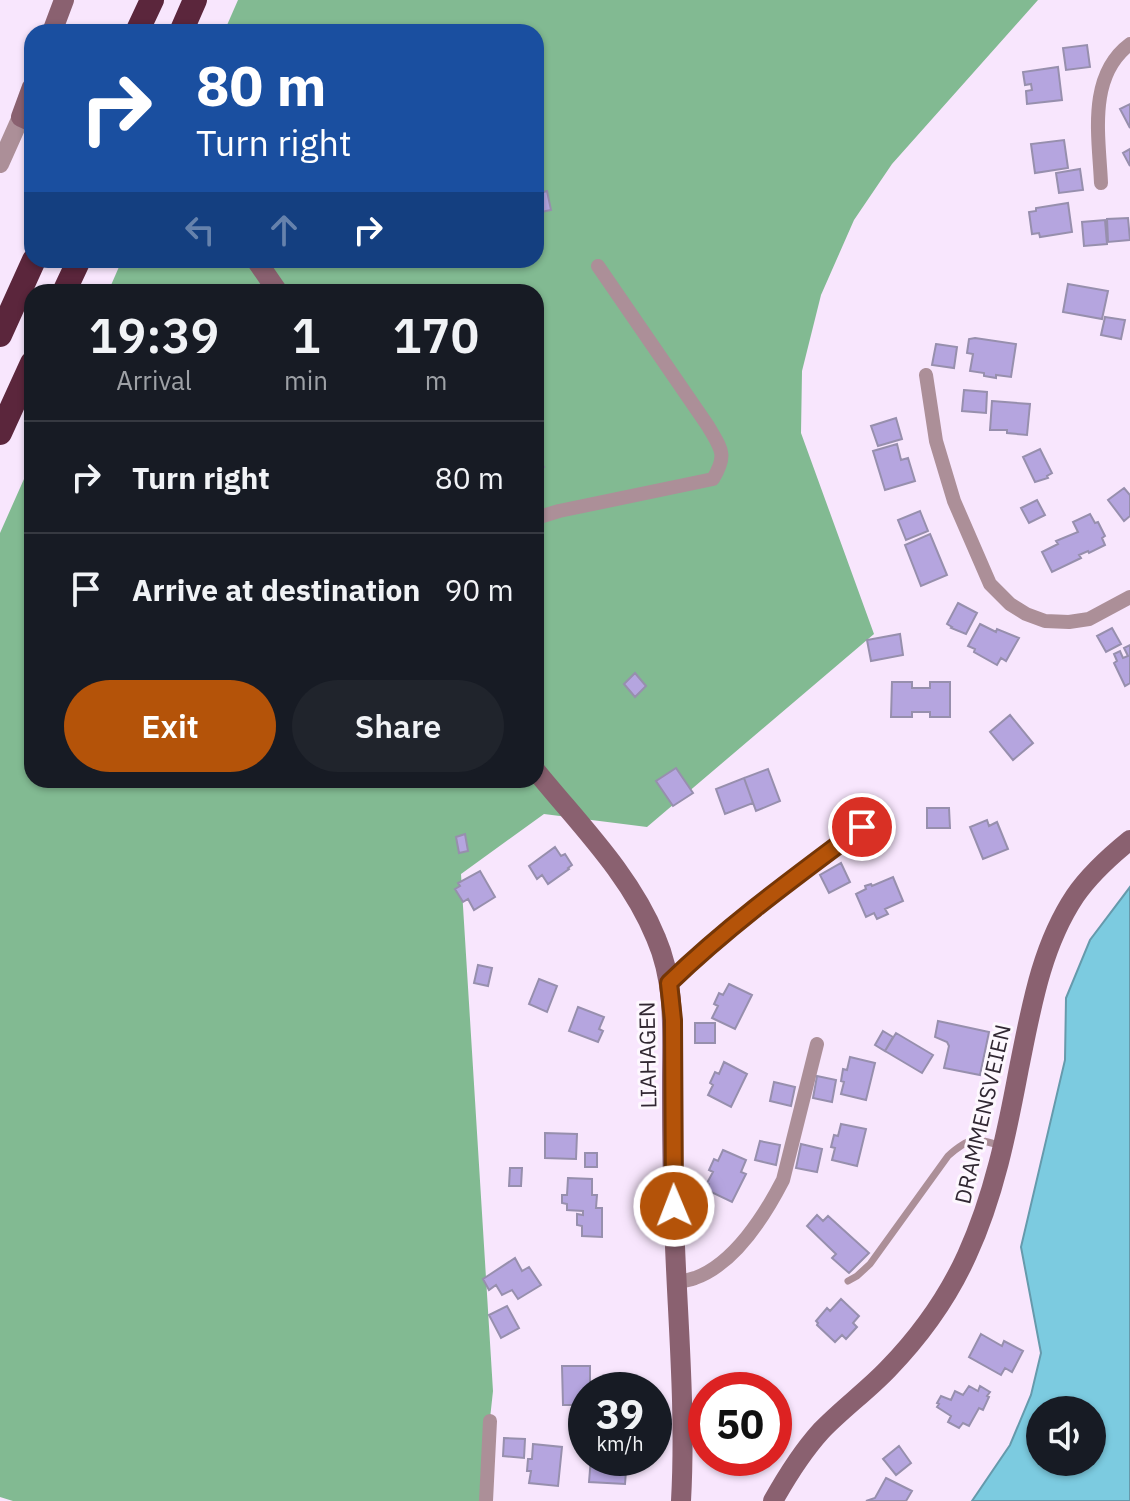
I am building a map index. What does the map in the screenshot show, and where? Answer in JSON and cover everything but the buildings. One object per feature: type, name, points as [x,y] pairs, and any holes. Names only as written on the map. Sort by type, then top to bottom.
[{"type":"highway","points":[[141,24],[152,0]]},
{"type":"highway","points":[[184,24],[195,0]]},
{"type":"highway","points":[[0,335],[30,268]]},
{"type":"highway","points":[[0,433],[24,380]]},
{"type":"main road","points":[[55,24],[64,0]]},
{"type":"main road","name":"LIAHAGEN","points":[[544,781],[632,889],[656,937],[669,983],[673,1020],[673,1181],[682,1372],[681,1501]]},
{"type":"main road","name":"DRAMMENSVEIEN","points":[[773,1501],[792,1467],[821,1432],[918,1336],[949,1290],[981,1224],[1003,1147],[1029,1021],[1049,946],[1073,898],[1088,878],[1130,840]]},
{"type":"street","points":[[1101,183],[1097,108],[1105,76],[1130,44]]},
{"type":"street","points":[[0,164],[24,123]]},
{"type":"street","points":[[544,516],[713,479],[721,467],[722,450],[708,426],[598,266]]},
{"type":"street","points":[[926,375],[936,441],[954,501],[990,584],[1018,609],[1045,621],[1089,619],[1130,597]]},
{"type":"street","points":[[677,1283],[695,1279],[722,1261],[756,1225],[775,1196],[783,1180],[817,1044]]},
{"type":"street","points":[[486,1501],[490,1421]]},
{"type":"lane","points":[[669,983],[738,921],[862,827]]},
{"type":"lane","points":[[848,1281],[870,1264],[948,1156],[962,1143],[975,1139],[1003,1147]]},
{"type":"green space","points":[[238,0],[1038,0],[892,164],[854,220],[821,295],[802,371],[801,433],[874,634],[647,827],[544,814],[461,874],[493,1391],[481,1501],[13,1501],[0,1497],[0,533],[24,479],[24,788],[544,788],[544,284],[112,284],[118,268],[544,268],[544,24],[228,24]]},
{"type":"water","points":[[1130,887],[1130,1501],[972,1501],[1010,1445],[1026,1407],[1026,1476],[1106,1476],[1106,1396],[1031,1396],[1041,1353],[1021,1247],[1065,1060],[1066,998],[1090,940]]},
{"type":"route","points":[[674,1206],[673,1020],[669,983],[738,921],[862,827]]}]
